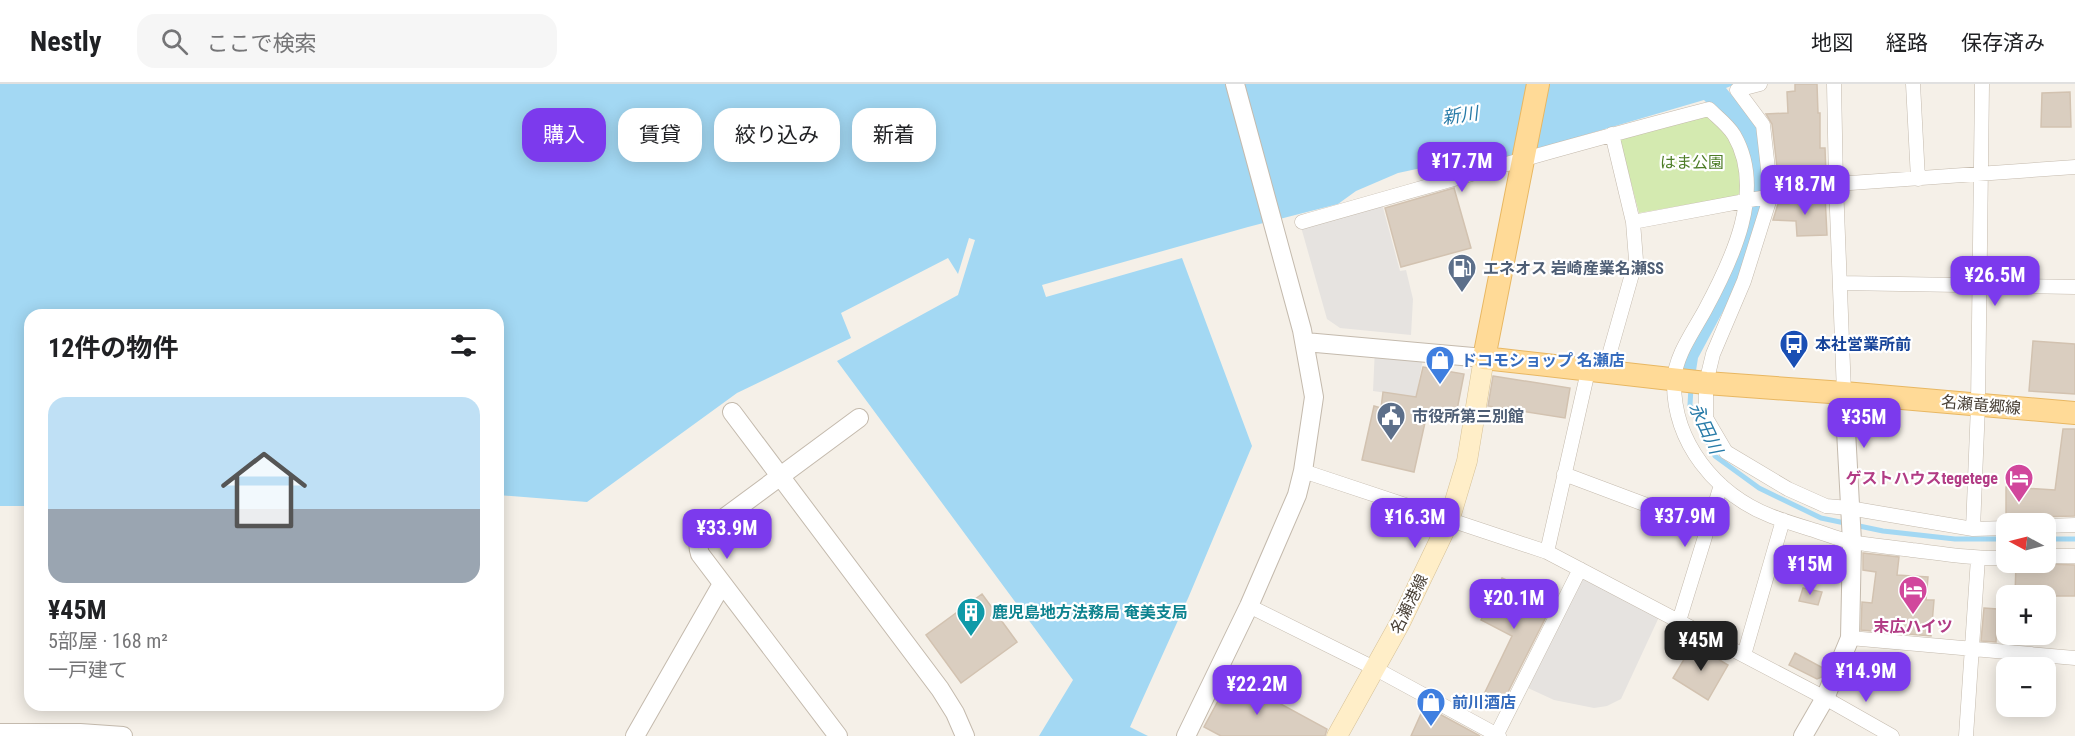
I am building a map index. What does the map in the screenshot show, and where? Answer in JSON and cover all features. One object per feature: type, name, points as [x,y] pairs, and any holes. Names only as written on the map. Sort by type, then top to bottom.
[{"type":"main road","points":[[1484,358],[1538,84]]},
{"type":"main road","name":"名瀬竜郷線","points":[[1484,358],[1706,383],[2075,413]]},
{"type":"main road","name":"名瀬港線","points":[[1337,736],[1376,669],[1449,521],[1467,461],[1484,358]]},
{"type":"street","points":[[1192,734],[1297,495],[1304,471],[1314,397],[1305,342],[1235,84]]},
{"type":"street","points":[[1760,84],[1737,90],[1763,125],[1771,195],[1744,281],[1713,354],[1706,383],[1706,418],[1726,452],[1757,472],[1826,506],[1973,529],[1996,528]]},
{"type":"street","points":[[1803,736],[1825,698],[1850,638],[1852,542],[1844,393],[1834,84]]},
{"type":"street","points":[[1913,84],[1918,179]]},
{"type":"street","points":[[1973,529],[1978,405],[1982,84]]},
{"type":"street","points":[[1302,222],[1523,157],[1709,109],[1732,132],[1740,146],[1746,167],[1747,201],[1735,244],[1719,284],[1680,357],[1674,380],[1679,423],[1700,463],[1728,492],[1783,520],[1852,542],[1978,558],[1996,558]]},
{"type":"street","points":[[1547,552],[1564,474],[1596,372],[1636,260],[1633,222],[1612,134]]},
{"type":"street","points":[[1633,222],[1836,184],[2075,167]]},
{"type":"street","points":[[1840,283],[2075,287]]},
{"type":"street","points":[[1305,342],[1484,358]]},
{"type":"street","points":[[732,412],[940,689],[955,713],[965,736]]},
{"type":"street","points":[[837,736],[700,554],[698,546],[705,532],[859,418]]},
{"type":"street","points":[[1304,471],[1547,552],[1825,698],[1892,736]]},
{"type":"street","points":[[1564,474],[1708,528]]},
{"type":"street","points":[[1679,621],[1721,485]]},
{"type":"street","points":[[1744,655],[1783,520]]},
{"type":"street","points":[[2056,526],[2075,525]]},
{"type":"street","points":[[2056,556],[2075,556]]},
{"type":"street","points":[[1966,736],[1978,558]]},
{"type":"street","points":[[1249,606],[1376,669],[1498,736],[1580,569]]},
{"type":"street","points":[[635,736],[723,584]]},
{"type":"street","points":[[1850,638],[2075,658]]},
{"type":"street","points":[[0,733],[123,736]]},
{"type":"green space","name":"はま公園","points":[[1705,115],[1727,132],[1742,166],[1745,190],[1736,196],[1639,213],[1620,140]]},
{"type":"shaded area","points":[[1382,204],[1400,271],[1406,270],[1413,299],[1411,335],[1340,328],[1327,319],[1301,227]]},
{"type":"shaded area","points":[[1375,348],[1424,353],[1416,397],[1373,391]]},
{"type":"shaded area","points":[[1582,578],[1659,617],[1621,699],[1607,706],[1594,708],[1554,700],[1528,688]]},
{"type":"water","name":"新川","points":[[0,84],[1736,84],[1726,88],[1753,121],[1760,136],[1765,203],[1735,289],[1698,358],[1695,377],[1679,375],[1748,208],[1732,129],[1704,100],[1503,159],[1468,158],[1398,173],[1356,191],[1338,204],[1042,285],[1046,297],[1182,258],[1252,446],[1189,596],[1130,727],[1148,736],[1039,736],[1073,680],[837,361],[958,295],[975,240],[969,238],[958,274],[948,258],[841,313],[851,338],[737,393],[587,502],[504,495],[504,309],[24,309],[24,506],[0,506]]},
{"type":"building","points":[[1795,84],[1817,84],[1820,148],[1825,148],[1826,176],[1787,184],[1786,167],[1777,167],[1772,124],[1766,114],[1788,113],[1787,92],[1795,91]]},
{"type":"building","points":[[2070,92],[2071,127],[2041,127],[2042,93]]},
{"type":"building","points":[[1454,188],[1471,248],[1401,267],[1385,208]]},
{"type":"building","points":[[1825,195],[1827,235],[1797,236],[1796,221],[1773,220],[1778,204],[1789,204],[1789,202]]},
{"type":"building","points":[[2033,341],[2075,344],[2075,394],[2029,391]]},
{"type":"building","points":[[1423,367],[1464,374],[1456,415],[1428,409],[1414,472],[1362,460],[1374,406],[1381,408],[1383,392],[1416,397]]},
{"type":"building","points":[[1493,376],[1570,388],[1565,418],[1488,406]]},
{"type":"building","points":[[2063,429],[2075,429],[2075,516],[2056,516],[2056,513],[2006,513],[2006,487],[2055,490]]},
{"type":"building","points":[[1863,553],[1899,557],[1897,575],[1928,577],[1926,600],[1934,600],[1931,636],[1861,630],[1862,602],[1872,603],[1876,572],[1863,570]]},
{"type":"building","points":[[2056,564],[2075,565],[2075,596],[2056,596],[2056,585],[2015,585],[2016,573],[2056,573]]},
{"type":"building","points":[[1502,578],[1554,601],[1504,700],[1485,692],[1512,636],[1481,620]]},
{"type":"building","points":[[1803,588],[1822,592],[1818,605],[1799,601]]},
{"type":"building","name":"鹿児島地方法務局 奄美支局","points":[[982,594],[1017,642],[961,683],[926,635]]},
{"type":"building","points":[[1984,608],[1996,609],[1996,642],[1981,641]]},
{"type":"building","points":[[1693,644],[1728,665],[1708,700],[1673,678]]},
{"type":"building","points":[[1795,653],[1825,669],[1822,677],[1817,679],[1789,665]]},
{"type":"building","points":[[1231,677],[1327,729],[1325,736],[1221,736],[1204,727]]},
{"type":"building","name":"前川酒店","points":[[1424,707],[1434,711],[1480,736],[1411,736]]},
{"type":"waterway","name":"永田川","points":[[1691,387],[1690,405],[1715,456],[1759,488],[1821,518],[1883,531],[1955,539],[1996,539]]},
{"type":"waterway","name":"永田川","points":[[2056,539],[2075,539]]},
{"type":"place","name":"エネオス 岩崎産業名瀬SS","points":[[1462,294]]},
{"type":"place","name":"本社営業所前","points":[[1794,370]]},
{"type":"place","name":"ドコモショップ 名瀬店","points":[[1440,386]]},
{"type":"place","name":"市役所第三別館","points":[[1391,442]]},
{"type":"place","name":"ゲストハウスtegetege","points":[[2019,504]]},
{"type":"place","name":"末広ハイツ","points":[[1913,616]]},
{"type":"place","name":"鹿児島地方法務局 奄美支局","points":[[971,638]]},
{"type":"place","name":"前川酒店","points":[[1431,728]]}]
